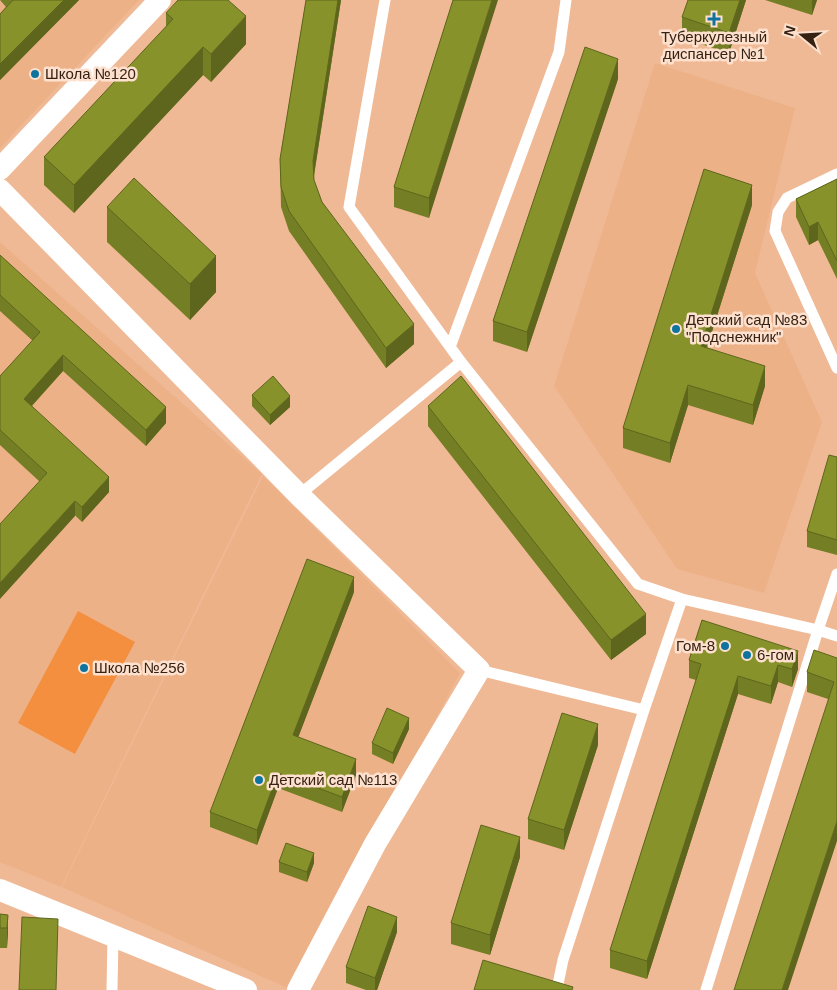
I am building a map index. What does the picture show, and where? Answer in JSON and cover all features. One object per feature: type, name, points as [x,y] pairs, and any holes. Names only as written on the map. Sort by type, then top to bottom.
[{"type":"street","points":[[0,169],[160,0]]},
{"type":"street","points":[[0,190],[299,496],[480,670],[375,844],[298,990]]},
{"type":"street","points":[[0,890],[246,990]]},
{"type":"lane","points":[[385,0],[349,207],[461,362],[638,584],[682,599],[837,636]]},
{"type":"lane","points":[[450,347],[559,52],[566,0]]},
{"type":"lane","points":[[837,174],[788,198],[778,212],[775,231],[837,368]]},
{"type":"lane","points":[[299,496],[461,362]]},
{"type":"lane","points":[[706,990],[837,574]]},
{"type":"lane","points":[[561,990],[558,984],[563,960],[682,599]]},
{"type":"lane","points":[[480,670],[644,710]]},
{"type":"lane","points":[[112,990],[113,936]]},
{"type":"shaded area","name":"Школа №120","points":[[0,0],[139,0],[0,148]]},
{"type":"shaded area","name":"Детский сад №83 \"Подснежник\"","points":[[655,63],[795,108],[755,273],[822,422],[764,593],[677,569],[554,386]]},
{"type":"shaded area","name":"Школа №256","points":[[0,242],[262,474],[61,887],[0,862]]},
{"type":"shaded area","name":"Детский сад №113","points":[[263,476],[460,673],[292,990],[62,887]]},
{"type":"shaded area","points":[[78,611],[135,642],[75,754],[18,723]]},
{"type":"building","points":[[13,0],[64,0],[0,64],[0,14]]},
{"type":"building","points":[[178,0],[228,0],[246,16],[211,54],[203,47],[74,185],[44,157],[173,19],[166,13]]},
{"type":"building","points":[[306,0],[338,0],[313,161],[314,180],[322,202],[414,324],[386,348],[289,211],[281,187],[280,159]]},
{"type":"building","points":[[453,0],[492,0],[429,198],[394,187]]},
{"type":"building","points":[[688,0],[740,0],[729,33],[682,17]]},
{"type":"building","points":[[585,47],[618,59],[527,332],[493,321]]},
{"type":"building","points":[[704,169],[752,185],[701,346],[765,366],[753,405],[688,385],[670,443],[623,428]]},
{"type":"building","points":[[134,178],[216,256],[190,284],[107,207]]},
{"type":"building","points":[[837,179],[837,261],[818,222],[809,227],[796,199]]},
{"type":"building","points":[[0,255],[166,407],[146,430],[63,355],[24,399],[109,477],[82,507],[75,501],[0,583],[0,524],[47,473],[0,430],[0,376],[40,332],[0,295]]},
{"type":"building","points":[[273,376],[290,396],[270,415],[252,395]]},
{"type":"building","points":[[461,376],[646,614],[611,640],[428,406]]},
{"type":"building","points":[[829,455],[837,457],[837,540],[807,531]]},
{"type":"building","points":[[307,559],[354,577],[293,735],[356,759],[342,797],[278,773],[257,830],[210,812]]},
{"type":"building","points":[[702,620],[798,651],[792,669],[778,665],[771,686],[738,676],[647,961],[610,950],[701,664],[689,660]]},
{"type":"building","points":[[814,650],[837,658],[837,821],[782,990],[734,990],[834,682],[807,672]]},
{"type":"building","points":[[387,708],[409,718],[393,753],[372,743]]},
{"type":"building","points":[[562,713],[598,724],[564,830],[528,819]]},
{"type":"building","points":[[481,825],[520,837],[490,935],[451,923]]},
{"type":"building","points":[[286,843],[314,853],[307,872],[279,862]]},
{"type":"building","points":[[368,906],[397,917],[375,978],[346,967]]},
{"type":"building","points":[[0,914],[8,915],[7,928],[0,928]]},
{"type":"building","points":[[22,917],[58,919],[56,990],[19,990]]},
{"type":"building","points":[[483,960],[573,987],[572,990],[474,990]]},
{"type":"place","name":"Туберкулезный диспансер №1","points":[[714,19]]},
{"type":"place","name":"Школа №120","points":[[35,74]]},
{"type":"place","name":"Детский сад №83 \"Подснежник\"","points":[[676,329]]},
{"type":"place","name":"Гом-8","points":[[725,646]]},
{"type":"place","name":"6-гом","points":[[747,655]]},
{"type":"place","name":"Школа №256","points":[[84,668]]},
{"type":"place","name":"Детский сад №113","points":[[259,780]]}]
